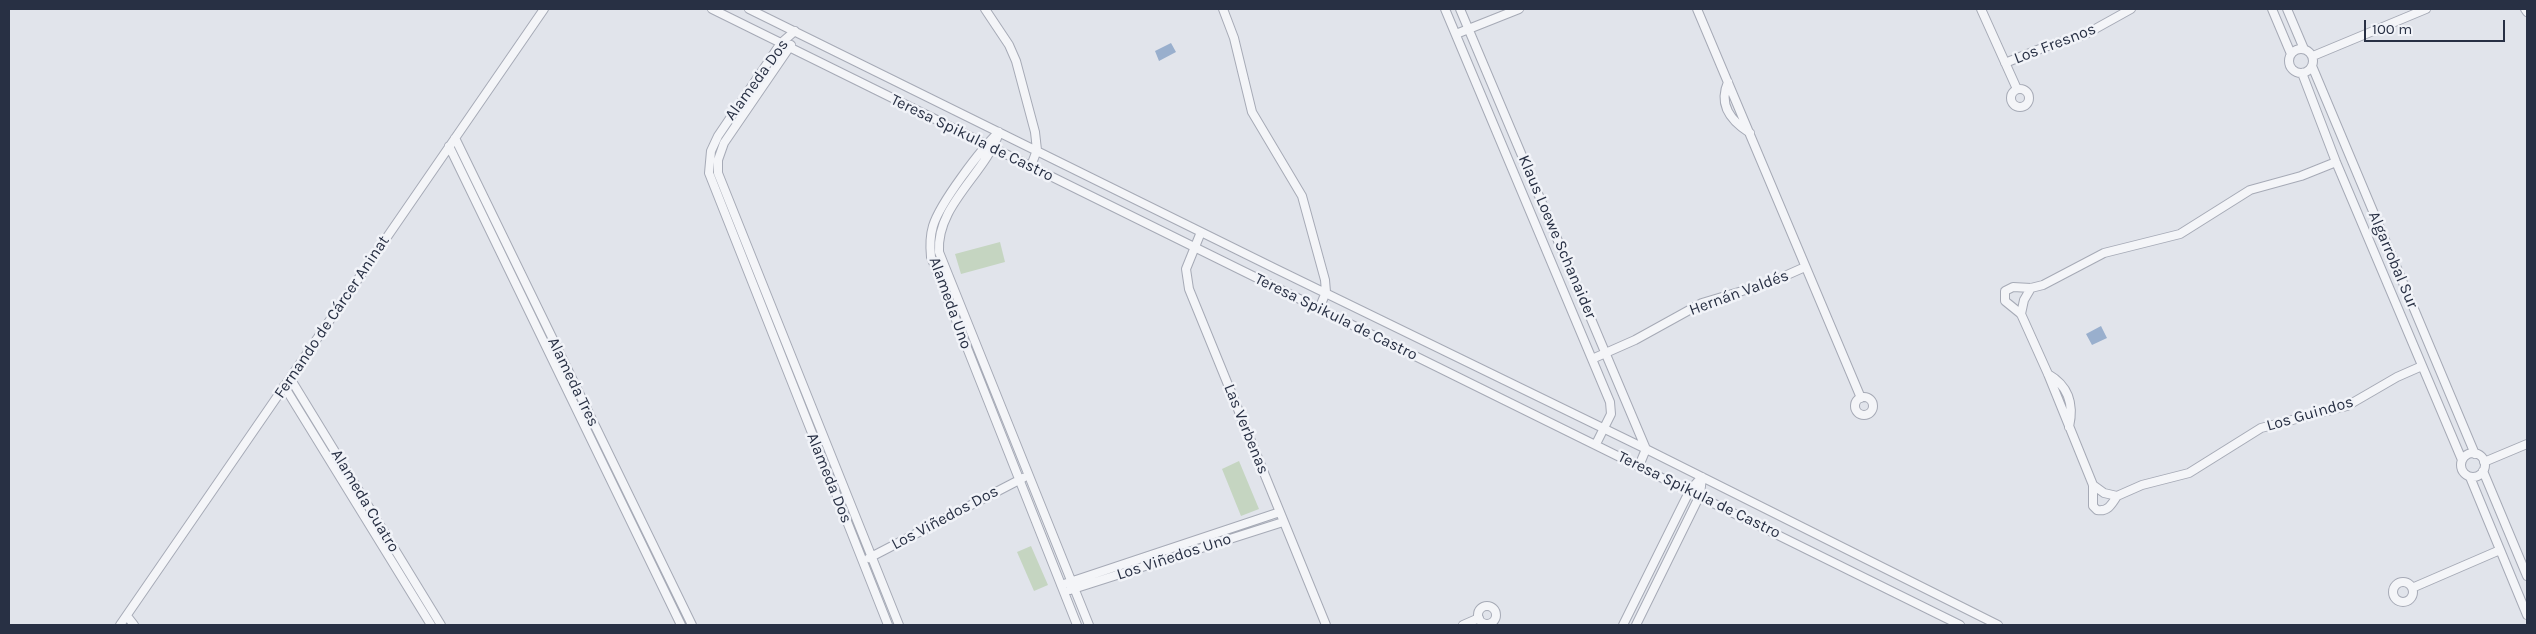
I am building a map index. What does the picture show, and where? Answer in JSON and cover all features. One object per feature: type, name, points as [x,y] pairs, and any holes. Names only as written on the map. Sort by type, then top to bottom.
[{"type":"street","name":"Fernando de Cárcer Aninat","points":[[120,625],[544,9]]},
{"type":"street","name":"Teresa Spikula de Castro","points":[[712,9],[985,145],[1690,490],[1960,625]]},
{"type":"street","name":"Teresa Spikula de Castro","points":[[750,9],[1201,232],[1604,428],[1984,622],[1998,625]]},
{"type":"street","points":[[985,9],[1009,45],[1016,61],[1034,125],[1037,150],[1031,166]]},
{"type":"street","points":[[1223,9],[1234,38],[1252,112],[1302,196],[1323,268],[1326,292],[1319,309]]},
{"type":"street","name":"Klaus Loewe Schanaider","points":[[1445,9],[1611,406],[1611,414],[1596,444]]},
{"type":"street","name":"Klaus Loewe Schanaider","points":[[1460,9],[1646,449]]},
{"type":"street","points":[[1456,34],[1519,9]]},
{"type":"street","name":"Hernán Valdés","points":[[1697,9],[1861,398]]},
{"type":"street","name":"Los Fresnos","points":[[1981,9],[2017,89]]},
{"type":"street","name":"Los Fresnos","points":[[2005,63],[2045,47],[2086,34],[2131,9]]},
{"type":"street","points":[[2272,9],[2291,54],[2291,66],[2295,71],[2302,73],[2312,66],[2313,56]]},
{"type":"street","points":[[2287,9],[2304,49],[2313,56]]},
{"type":"street","points":[[2313,56],[2426,9]]},
{"type":"street","name":"Alameda Dos","points":[[795,31],[781,43],[718,136],[711,151],[709,173],[888,625]]},
{"type":"street","name":"Alameda Dos","points":[[795,31],[790,48],[724,143],[718,160],[718,173],[900,625]]},
{"type":"street","points":[[2291,54],[2297,49],[2304,49]]},
{"type":"street","name":"Algarrobal Sur","points":[[2312,66],[2475,454]]},
{"type":"street","name":"Algarrobal Sur","points":[[2302,73],[2336,162],[2462,460]]},
{"type":"street","name":"Hernán Valdés","points":[[1728,82],[1724,96],[1727,112],[1734,121],[1750,133]]},
{"type":"street","name":"Alameda Uno","points":[[999,132],[985,145],[938,214],[931,232],[930,249],[936,273],[1077,625]]},
{"type":"street","name":"Alameda Uno","points":[[999,132],[994,149],[946,217],[939,236],[939,252],[1089,625]]},
{"type":"street","name":"Alameda Tres","points":[[455,138],[692,625]]},
{"type":"street","name":"Alameda Tres","points":[[449,146],[678,624]]},
{"type":"street","name":"Los Guindos","points":[[2336,162],[2301,176],[2250,190],[2180,234],[2104,253],[2087,260],[2055,280],[2031,288],[2013,287],[2004,293],[2005,301],[2021,314],[2048,374],[2093,485],[2092,503],[2097,510],[2108,508],[2117,496],[2142,486],[2189,473],[2261,428],[2347,406],[2397,377],[2422,366]]},
{"type":"street","name":"Las Verbenas","points":[[1201,232],[1186,268],[1187,282],[1326,625]]},
{"type":"street","name":"Hernán Valdés","points":[[1592,359],[1702,302],[1769,283],[1805,267]]},
{"type":"street","points":[[2021,314],[2024,300],[2031,288]]},
{"type":"street","name":"Los Guindos","points":[[2048,374],[2060,384],[2069,397],[2072,410],[2070,427]]},
{"type":"street","name":"Alameda Cuatro","points":[[290,378],[441,625]]},
{"type":"street","name":"Alameda Cuatro","points":[[284,386],[431,625]]},
{"type":"street","points":[[2484,462],[2527,444]]},
{"type":"street","points":[[1639,466],[1646,449]]},
{"type":"street","points":[[2483,471],[2476,477],[2470,477],[2462,472],[2462,460],[2468,454],[2481,456],[2484,462],[2483,471],[2527,576]]},
{"type":"street","name":"Los Viñedos Dos","points":[[862,561],[1028,475]]},
{"type":"street","points":[[1623,625],[1690,490],[1702,477]]},
{"type":"street","points":[[1636,625],[1700,496],[1702,477]]},
{"type":"street","points":[[2470,477],[2527,615]]},
{"type":"street","points":[[2093,485],[2104,493],[2117,496]]},
{"type":"street","name":"Los Viñedos Uno","points":[[1062,589],[1280,512]]},
{"type":"street","name":"Los Viñedos Uno","points":[[1073,585],[1283,522]]},
{"type":"street","points":[[2412,588],[2500,550]]},
{"type":"street","points":[[126,616],[134,625]]},
{"type":"street","points":[[678,624],[688,617]]},
{"type":"street","points":[[1463,625],[1479,618]]},
{"type":"green space","points":[[1000,242],[1005,262],[961,274],[955,254]]},
{"type":"green space","points":[[1239,461],[1259,509],[1241,516],[1222,469]]},
{"type":"green space","points":[[1031,546],[1048,585],[1034,591],[1017,552]]},
{"type":"water","points":[[1171,43],[1176,52],[1159,61],[1155,51]]},
{"type":"water","points":[[2101,326],[2107,338],[2092,345],[2086,334]]}]
